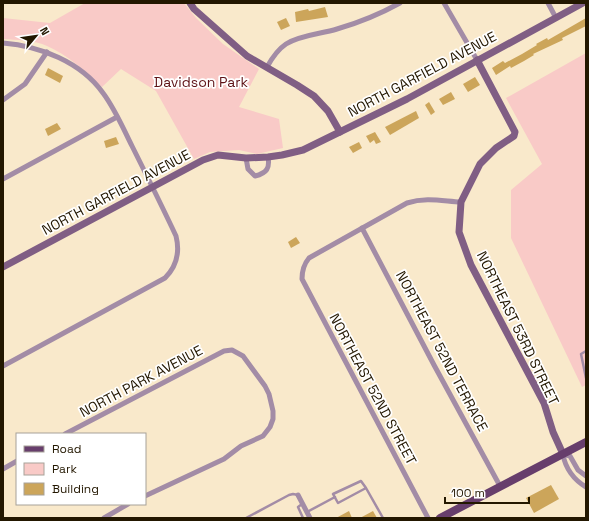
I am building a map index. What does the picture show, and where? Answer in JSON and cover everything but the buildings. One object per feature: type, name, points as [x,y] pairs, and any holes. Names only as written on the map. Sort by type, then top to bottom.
[{"type":"main road","points":[[440,518],[586,442]]},
{"type":"street","points":[[190,3],[194,10],[247,56],[297,84],[314,96],[328,112],[340,132]]},
{"type":"street","points":[[267,67],[274,55],[289,42],[338,29],[389,9],[400,3]]},
{"type":"street","points":[[444,3],[477,60]]},
{"type":"street","points":[[548,3],[556,18]]},
{"type":"street","name":"NORTH GARFIELD AVENUE","points":[[3,268],[210,157],[226,155],[246,158],[282,156],[303,150],[407,99],[583,3]]},
{"type":"street","points":[[3,43],[28,46],[47,52],[76,68],[93,81],[103,92],[111,104],[153,187],[176,236],[178,244],[177,258],[173,268],[165,278],[3,366]]},
{"type":"street","points":[[3,100],[25,84],[47,52]]},
{"type":"street","name":"NORTHEAST 53RD STREET","points":[[477,60],[515,132],[514,136],[496,148],[483,161],[461,202],[459,232],[470,265],[544,403],[564,460],[575,478],[586,487]]},
{"type":"street","points":[[3,179],[117,117]]},
{"type":"street","points":[[246,158],[248,169],[256,176],[268,170],[268,157]]},
{"type":"street","points":[[362,228],[414,201],[430,199],[461,202]]},
{"type":"street","name":"NORTHEAST 52ND STREET","points":[[362,228],[309,258],[302,270],[302,279],[428,518]]},
{"type":"street","name":"NORTHEAST 52ND TERRACE","points":[[362,228],[500,486]]},
{"type":"street","name":"NORTH PARK AVENUE","points":[[68,433],[224,351],[236,351],[243,356],[265,386],[269,394],[273,411],[272,424],[268,430],[263,436],[241,446],[224,459],[146,496]]},
{"type":"street","name":"NORTHEAST 53RD STREET","points":[[563,454],[570,456],[578,470],[586,476]]},
{"type":"street","points":[[3,470],[16,463]]},
{"type":"street","points":[[298,495],[310,518]]},
{"type":"street","points":[[104,518],[126,505]]},
{"type":"lane","points":[[586,351],[581,354],[585,367],[586,378]]},
{"type":"lane","points":[[366,488],[338,503],[333,494],[359,481],[366,488],[382,518]]},
{"type":"lane","points":[[246,518],[289,495],[296,493],[298,495]]},
{"type":"lane","points":[[307,512],[335,497]]},
{"type":"lane","points":[[302,504],[298,507],[304,518]]},
{"type":"green space","name":"Davidson Park","points":[[85,3],[184,3],[196,18],[223,44],[259,69],[239,107],[279,119],[283,148],[257,154],[239,150],[210,152],[194,159],[156,91],[121,69],[102,87],[76,64],[55,50],[42,44],[3,39],[3,18],[50,23]]},
{"type":"green space","points":[[586,53],[586,385],[582,387],[511,238],[511,190],[542,164],[506,98]]}]
